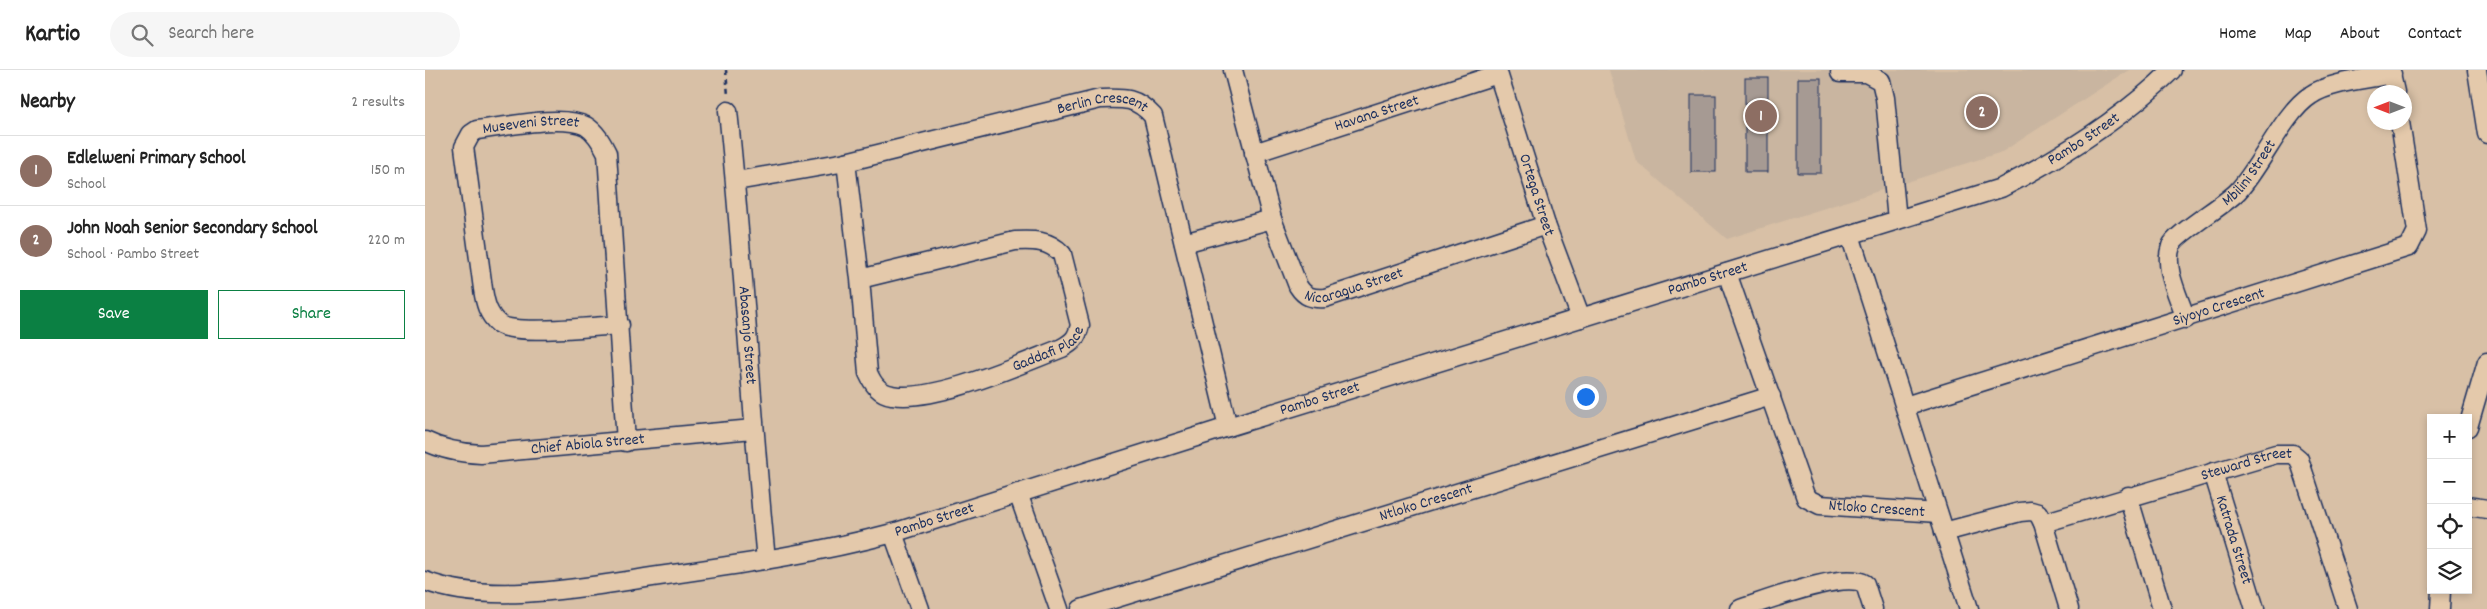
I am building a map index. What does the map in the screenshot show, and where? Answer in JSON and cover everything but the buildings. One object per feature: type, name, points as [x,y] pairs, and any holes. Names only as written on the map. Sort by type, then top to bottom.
[{"type":"street","name":"Nicaragua Street","points":[[1233,70],[1272,219],[1298,286],[1303,293],[1315,299],[1546,225]]},
{"type":"street","name":"Pambo Street","points":[[425,581],[471,593],[513,594],[615,582],[766,560],[893,534],[1018,492],[2001,188],[2033,172],[2101,129],[2143,98],[2172,70]]},
{"type":"street","points":[[2477,70],[2487,134]]},
{"type":"street","name":"Havana Street","points":[[1254,153],[1497,72]]},
{"type":"street","name":"Ortega Street","points":[[1497,72],[1546,225],[1581,318]]},
{"type":"street","points":[[1840,73],[1866,72],[1881,81],[1885,98],[1897,220]]},
{"type":"street","points":[[2391,72],[2394,85]]},
{"type":"street","name":"Mbilini Street","points":[[2186,319],[2169,264],[2171,246],[2176,238],[2219,208],[2238,191],[2301,102],[2320,90],[2391,72]]},
{"type":"street","name":"Berlin Crescent","points":[[735,180],[845,162],[1100,99],[1133,100],[1140,103],[1153,116],[1228,427]]},
{"type":"street","name":"Abasanjo Street","points":[[728,111],[735,180],[753,429],[766,560]]},
{"type":"street","name":"Museveni Street","points":[[619,325],[517,330],[501,325],[491,315],[483,289],[463,147],[471,134],[477,130],[556,121],[584,125],[601,141],[607,153],[619,325],[626,442]]},
{"type":"street","name":"Siyoyo Crescent","points":[[1905,406],[2186,319],[2409,247],[2413,243],[2417,231],[2401,130]]},
{"type":"street","name":"Gaddafi Place","points":[[845,162],[861,279],[868,373],[875,387],[891,395],[926,395],[983,378],[1062,348],[1071,343],[1077,336],[1080,325],[1062,254],[1056,247],[1034,240],[1015,241],[861,279]]},
{"type":"street","points":[[1184,243],[1272,219]]},
{"type":"street","points":[[1850,235],[1969,609]]},
{"type":"street","name":"Ntloko Crescent","points":[[1727,273],[1806,498],[1820,505],[1938,513]]},
{"type":"street","points":[[2472,414],[2487,362]]},
{"type":"street","name":"Ntloko Crescent","points":[[1081,609],[1771,396]]},
{"type":"street","name":"Chief Abiola Street","points":[[425,441],[437,447],[462,453],[481,454],[753,429]]},
{"type":"street","name":"Steward Street","points":[[2043,523],[2128,496],[2275,454],[2293,454],[2299,459],[2348,609]]},
{"type":"street","name":"Katrada Street","points":[[2213,472],[2255,609]]},
{"type":"street","points":[[1018,492],[1059,609]]},
{"type":"street","points":[[2128,496],[2162,609]]},
{"type":"street","points":[[2472,507],[2487,509]]},
{"type":"street","points":[[1944,532],[1995,518],[2031,511],[2037,513],[2043,523],[2069,609]]},
{"type":"street","points":[[893,534],[920,609]]},
{"type":"street","points":[[1740,609],[1830,582],[1846,580],[1855,580],[1865,584],[1873,609]]},
{"type":"street","points":[[2439,609],[2441,594]]},
{"type":"path","points":[[727,70],[728,111]]},
{"type":"shaded area","points":[[1609,70],[2129,70],[2002,152],[1727,239],[1636,161]]},
{"type":"place","name":"John Noah Senior Secondary School","points":[[1982,112]]},
{"type":"place","name":"Edlelweni Primary School","points":[[1761,116]]}]
